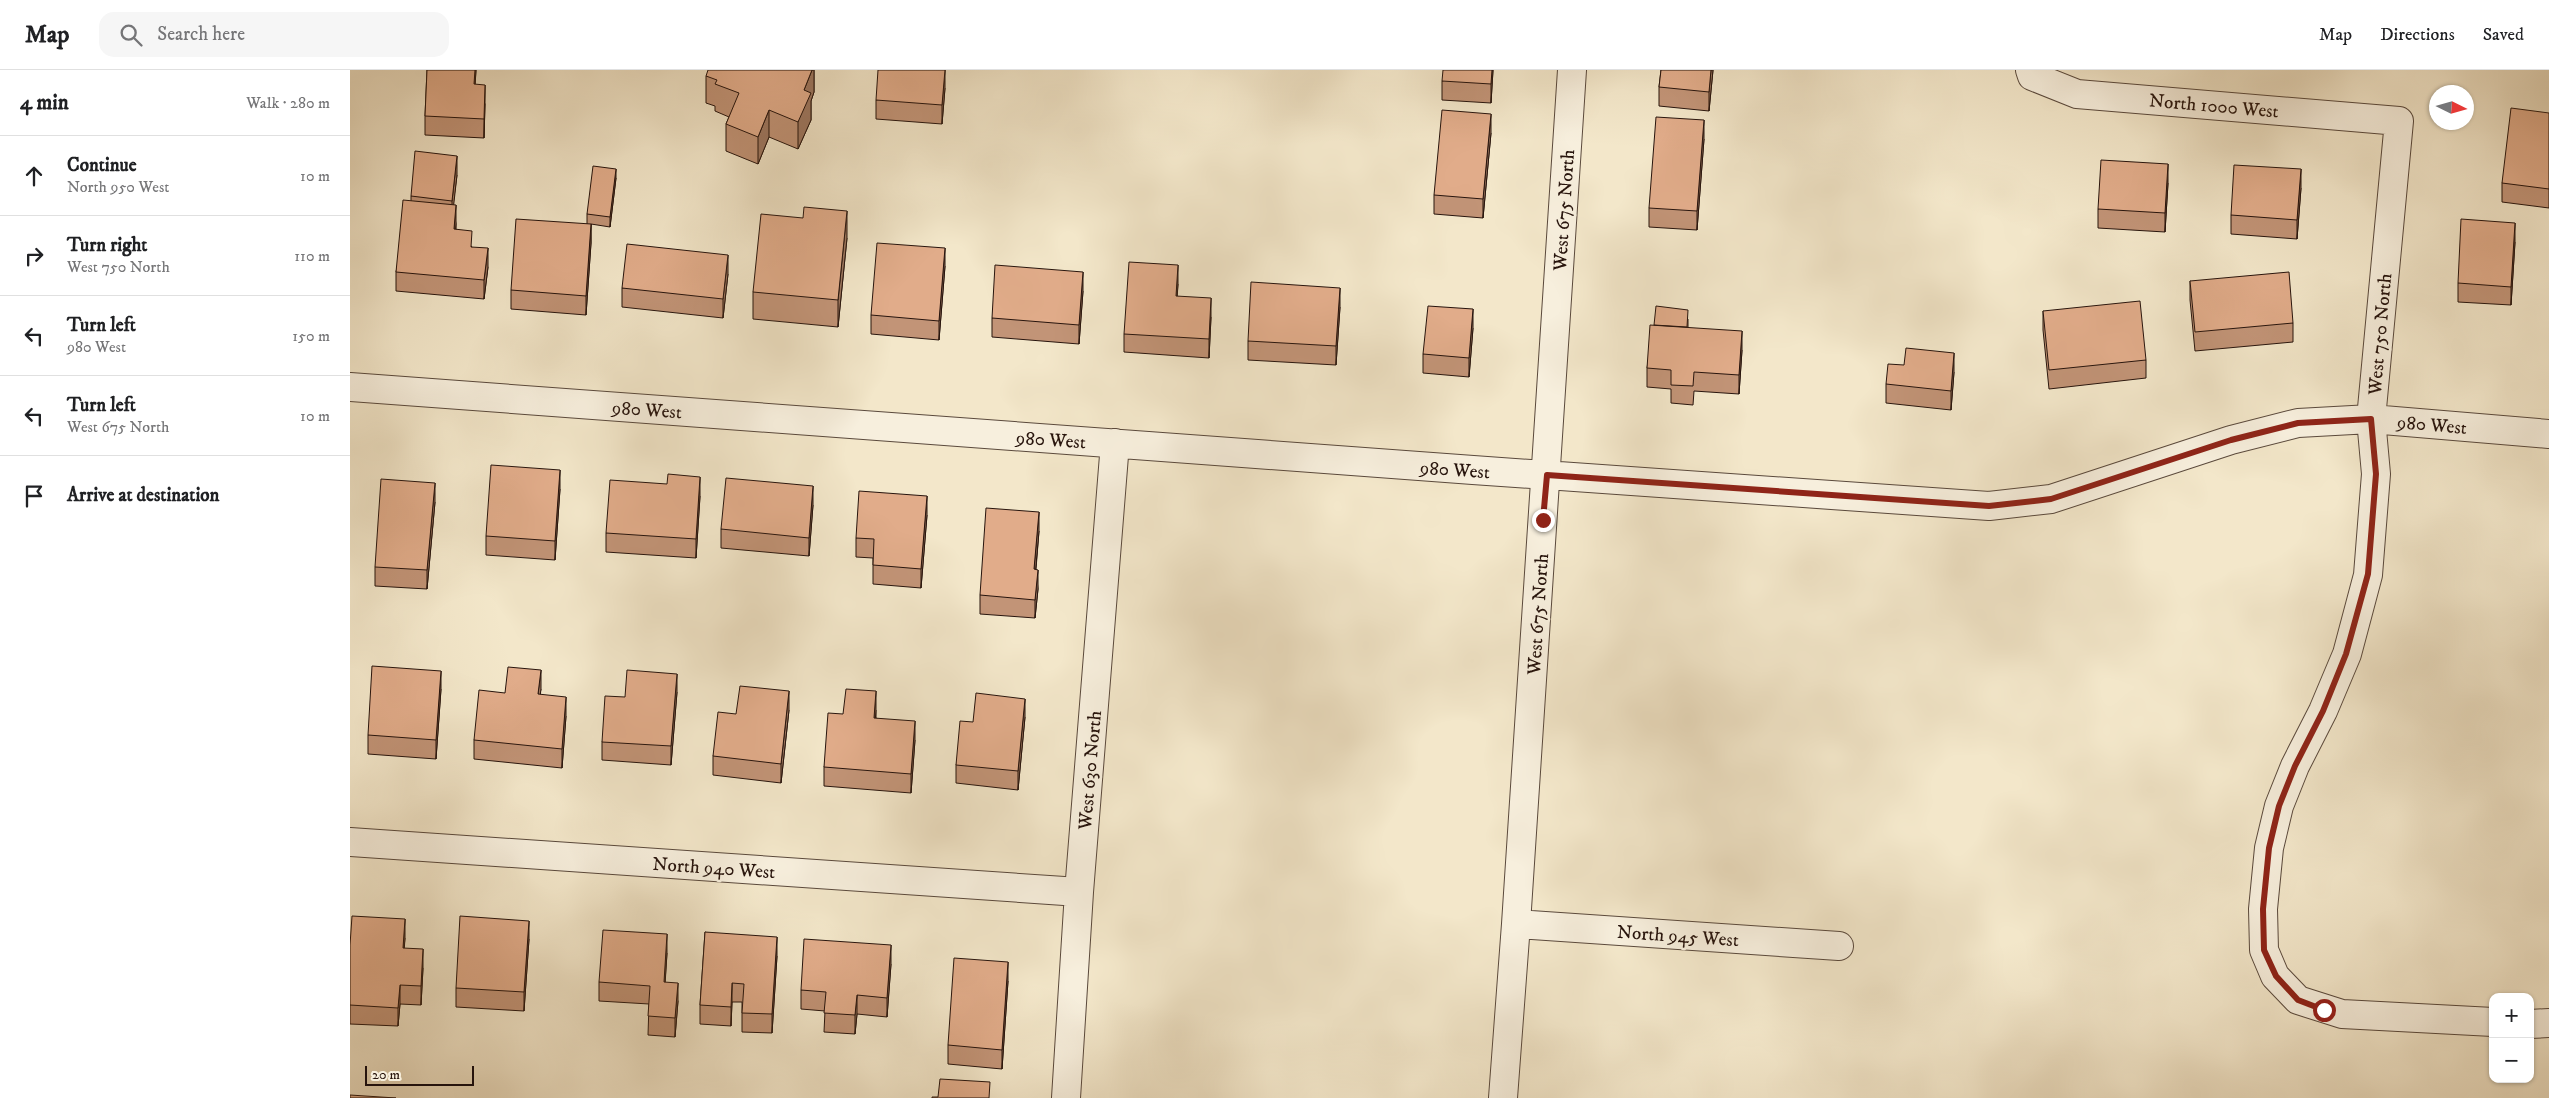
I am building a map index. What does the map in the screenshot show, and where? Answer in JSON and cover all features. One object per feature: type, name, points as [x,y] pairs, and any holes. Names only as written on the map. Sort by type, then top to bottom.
[{"type":"street","name":"West 675 North","points":[[1503,1098],[1547,475],[1572,70]]},
{"type":"street","name":"North 1000 West","points":[[2031,73],[2077,94],[2399,121]]},
{"type":"street","name":"West 750 North","points":[[2399,121],[2371,419],[2376,474],[2368,574],[2346,654],[2323,711],[2295,766],[2279,806],[2269,848],[2263,909],[2264,950],[2276,976],[2298,1000],[2342,1014],[2489,1022]]},
{"type":"street","name":"980 West","points":[[350,387],[1989,506],[2051,499],[2231,440],[2298,423],[2371,419],[2549,434]]},
{"type":"street","name":"West 630 North","points":[[1066,1098],[1079,892],[1115,443]]},
{"type":"street","name":"North 940 West","points":[[350,842],[1079,892]]},
{"type":"street","name":"North 945 West","points":[[1516,924],[1839,946]]},
{"type":"street","points":[[2534,1024],[2549,1023]]},
{"type":"building","points":[[427,70],[475,70],[474,84],[485,85],[484,119],[425,116]]},
{"type":"building","points":[[708,70],[812,70],[804,90],[811,93],[798,122],[769,110],[758,137],[726,124],[739,93],[715,84],[717,80],[706,76]]},
{"type":"building","points":[[878,70],[945,70],[942,105],[876,100]]},
{"type":"building","points":[[1443,70],[1492,70],[1491,84],[1442,81]]},
{"type":"building","points":[[1661,70],[1711,70],[1709,92],[1659,87]]},
{"type":"building","points":[[2511,108],[2549,113],[2549,189],[2502,183]]},
{"type":"building","points":[[1442,110],[1491,114],[1483,199],[1434,195]]},
{"type":"building","points":[[1656,117],[1704,120],[1697,211],[1649,208]]},
{"type":"building","points":[[415,151],[457,156],[452,201],[411,196]]},
{"type":"building","points":[[2101,160],[2168,164],[2165,213],[2098,209]]},
{"type":"building","points":[[2234,165],[2301,169],[2297,220],[2231,215]]},
{"type":"building","points":[[593,166],[616,169],[610,217],[587,214]]},
{"type":"building","points":[[403,200],[456,205],[454,229],[472,231],[471,247],[488,248],[484,280],[396,272]]},
{"type":"building","points":[[804,207],[847,211],[838,300],[753,292],[761,214],[803,218]]},
{"type":"building","points":[[516,219],[591,224],[586,296],[511,290]]},
{"type":"building","points":[[2461,219],[2515,223],[2511,287],[2458,283]]},
{"type":"building","points":[[877,243],[945,248],[939,321],[871,315]]},
{"type":"building","points":[[627,244],[728,255],[723,299],[622,288]]},
{"type":"building","points":[[1129,262],[1178,265],[1176,296],[1211,298],[1209,339],[1124,334]]},
{"type":"building","points":[[995,265],[1083,272],[1079,325],[992,318]]},
{"type":"building","points":[[2289,272],[2293,323],[2195,332],[2190,281]]},
{"type":"building","points":[[1251,282],[1340,288],[1336,346],[1248,341]]},
{"type":"building","points":[[2140,301],[2146,360],[2049,370],[2043,311]]},
{"type":"building","points":[[1428,306],[1473,309],[1469,358],[1423,354]]},
{"type":"building","points":[[1656,306],[1688,310],[1687,327],[1654,325]]},
{"type":"building","points":[[1650,325],[1742,331],[1739,375],[1694,372],[1693,386],[1671,385],[1671,370],[1647,368]]},
{"type":"building","points":[[1906,348],[1954,353],[1951,391],[1886,384],[1888,364],[1904,365]]},
{"type":"building","points":[[491,465],[560,470],[555,541],[486,536]]},
{"type":"building","points":[[668,474],[700,477],[696,539],[606,533],[610,480],[667,484]]},
{"type":"building","points":[[726,478],[813,486],[809,538],[721,529]]},
{"type":"building","points":[[381,479],[435,483],[427,570],[375,567]]},
{"type":"building","points":[[859,491],[927,496],[921,569],[873,565],[874,539],[856,538]]},
{"type":"building","points":[[986,508],[1039,512],[1034,569],[1038,570],[1035,600],[980,595]]},
{"type":"building","points":[[372,666],[441,671],[436,740],[368,735]]},
{"type":"building","points":[[508,667],[541,670],[538,694],[566,697],[562,749],[474,740],[479,690],[505,693]]},
{"type":"building","points":[[627,670],[677,674],[671,746],[602,742],[605,696],[625,697]]},
{"type":"building","points":[[740,686],[789,691],[781,764],[713,756],[718,712],[736,714]]},
{"type":"building","points":[[846,689],[876,691],[874,718],[915,721],[911,774],[824,767],[828,713],[843,714]]},
{"type":"building","points":[[976,693],[1025,699],[1018,771],[956,765],[960,721],[973,722]]},
{"type":"building","points":[[352,916],[405,919],[403,948],[423,949],[421,986],[400,985],[398,1008],[350,1005]]},
{"type":"building","points":[[460,916],[529,921],[524,992],[456,988]]},
{"type":"building","points":[[603,930],[667,934],[664,982],[678,983],[675,1018],[648,1016],[650,986],[599,982]]},
{"type":"building","points":[[705,932],[777,937],[772,1014],[742,1013],[744,984],[732,983],[731,1007],[700,1005]]},
{"type":"building","points":[[804,939],[891,945],[887,998],[857,995],[855,1015],[824,1013],[826,992],[801,990]]},
{"type":"building","points":[[954,958],[1008,962],[1002,1050],[948,1045]]},
{"type":"building","points":[[940,1079],[990,1082],[989,1098],[932,1098],[938,1097]]},
{"type":"building","points":[[350,1095],[396,1098],[350,1098]]},
{"type":"route","points":[[1543,520],[1547,475],[1989,506],[2051,499],[2231,440],[2298,423],[2371,419],[2376,474],[2368,574],[2346,654],[2323,711],[2295,766],[2279,806],[2269,848],[2263,909],[2264,950],[2276,976],[2298,1000],[2324,1010]]}]
